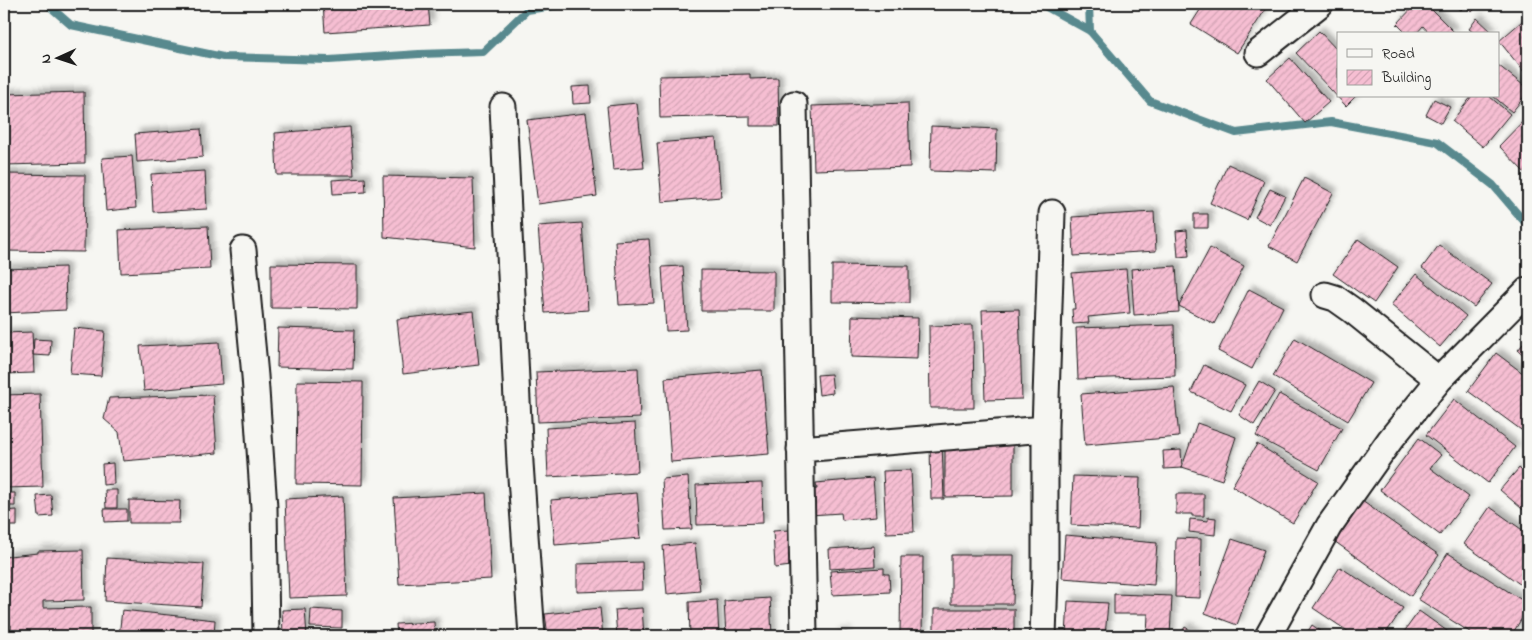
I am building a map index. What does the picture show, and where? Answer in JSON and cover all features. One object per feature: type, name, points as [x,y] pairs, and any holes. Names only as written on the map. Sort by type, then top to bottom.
[{"type":"street","points":[[1258,53],[1320,4]]},
{"type":"street","points":[[794,104],[804,636]]},
{"type":"street","points":[[502,106],[520,463],[532,636]]},
{"type":"street","points":[[1043,636],[1045,429],[1052,213]]},
{"type":"street","points":[[243,250],[255,376],[264,508],[266,636]]},
{"type":"street","points":[[1268,636],[1329,526],[1390,440],[1439,380],[1528,290]]},
{"type":"street","points":[[1325,294],[1335,298],[1352,310],[1439,380]]},
{"type":"street","points":[[800,449],[1045,429]]},
{"type":"building","points":[[323,4],[428,4],[430,25],[325,32]]},
{"type":"building","points":[[1204,4],[1269,4],[1237,53],[1191,24]]},
{"type":"building","points":[[1416,4],[1426,4],[1454,32],[1428,32],[1423,26],[1418,32],[1405,32],[1397,24]]},
{"type":"building","points":[[1453,4],[1479,4],[1472,12],[1465,6],[1461,10]]},
{"type":"building","points":[[1528,16],[1528,70],[1525,73],[1500,42],[1500,40]]},
{"type":"building","points":[[1477,18],[1492,32],[1473,32],[1469,29]]},
{"type":"building","points":[[1319,31],[1337,50],[1337,96],[1296,53]]},
{"type":"building","points":[[1290,58],[1329,102],[1305,123],[1267,79]]},
{"type":"building","points":[[1500,67],[1528,89],[1528,92],[1512,112],[1495,98],[1500,98]]},
{"type":"building","points":[[750,74],[750,79],[778,78],[779,126],[750,126],[750,116],[660,118],[659,76]]},
{"type":"building","points":[[590,86],[591,103],[573,104],[572,87]]},
{"type":"building","points":[[84,92],[85,163],[4,165],[4,94]]},
{"type":"building","points":[[1338,98],[1354,98],[1346,106]]},
{"type":"building","points":[[1470,98],[1491,98],[1510,114],[1483,147],[1452,121]]},
{"type":"building","points":[[1434,99],[1450,107],[1441,123],[1426,115]]},
{"type":"building","points":[[637,103],[644,168],[613,170],[607,106]]},
{"type":"building","points":[[908,103],[910,167],[814,170],[812,106]]},
{"type":"building","points":[[586,113],[597,196],[538,204],[527,120]]},
{"type":"building","points":[[1527,117],[1528,169],[1525,173],[1499,146]]},
{"type":"building","points":[[931,126],[997,129],[996,173],[930,171]]},
{"type":"building","points":[[350,127],[354,175],[277,175],[275,133]]},
{"type":"building","points":[[201,129],[203,157],[137,162],[135,134]]},
{"type":"building","points":[[716,138],[721,197],[662,202],[657,143]]},
{"type":"building","points":[[132,156],[136,208],[106,211],[102,158]]},
{"type":"building","points":[[1228,164],[1264,181],[1247,220],[1210,203]]},
{"type":"building","points":[[205,171],[207,209],[153,212],[151,174]]},
{"type":"building","points":[[4,174],[85,175],[84,252],[4,251]]},
{"type":"building","points":[[383,176],[473,178],[475,247],[384,237]]},
{"type":"building","points":[[365,178],[366,192],[333,194],[332,180]]},
{"type":"building","points":[[1304,178],[1333,193],[1297,261],[1269,246]]},
{"type":"building","points":[[1270,189],[1285,196],[1270,225],[1255,217]]},
{"type":"building","points":[[1154,212],[1156,251],[1074,256],[1072,217]]},
{"type":"building","points":[[1194,214],[1208,214],[1208,228],[1194,228]]},
{"type":"building","points":[[582,223],[588,310],[545,313],[538,226]]},
{"type":"building","points":[[208,226],[210,269],[121,273],[119,230]]},
{"type":"building","points":[[1187,230],[1189,256],[1178,257],[1176,231]]},
{"type":"building","points":[[649,239],[654,303],[619,305],[615,241]]},
{"type":"building","points":[[1358,239],[1398,267],[1374,303],[1333,274]]},
{"type":"building","points":[[1439,245],[1492,284],[1474,307],[1422,268]]},
{"type":"building","points":[[1210,248],[1244,266],[1214,324],[1179,306]]},
{"type":"building","points":[[271,264],[357,265],[357,309],[271,308]]},
{"type":"building","points":[[832,265],[909,266],[909,303],[832,302]]},
{"type":"building","points":[[683,266],[687,330],[666,331],[662,267]]},
{"type":"building","points":[[1176,266],[1179,312],[1134,315],[1131,269]]},
{"type":"building","points":[[65,267],[66,310],[4,313],[4,269]]},
{"type":"building","points":[[1126,269],[1130,313],[1088,317],[1089,323],[1073,324],[1072,309],[1075,309],[1072,273]]},
{"type":"building","points":[[701,270],[774,271],[774,311],[701,311]]},
{"type":"building","points":[[1416,274],[1466,316],[1440,347],[1391,305]]},
{"type":"building","points":[[1249,289],[1283,307],[1252,369],[1218,351]]},
{"type":"building","points":[[1019,309],[1022,399],[985,400],[982,310]]},
{"type":"building","points":[[473,311],[479,365],[403,374],[397,319]]},
{"type":"building","points":[[852,316],[918,318],[917,359],[851,357]]},
{"type":"building","points":[[973,325],[974,408],[930,408],[929,326]]},
{"type":"building","points":[[1174,325],[1175,376],[1078,379],[1076,328]]},
{"type":"building","points":[[74,328],[105,331],[101,376],[70,374]]},
{"type":"building","points":[[278,328],[354,330],[353,369],[277,367]]},
{"type":"building","points":[[32,332],[34,373],[4,374],[4,333]]},
{"type":"building","points":[[1295,338],[1371,383],[1348,421],[1273,376]]},
{"type":"building","points":[[1528,338],[1528,359],[1518,350]]},
{"type":"building","points":[[34,339],[51,340],[50,356],[33,355]]},
{"type":"building","points":[[219,342],[222,384],[144,391],[140,346]]},
{"type":"building","points":[[1496,353],[1528,377],[1528,435],[1468,391]]},
{"type":"building","points":[[1204,365],[1245,385],[1231,411],[1191,392]]},
{"type":"building","points":[[638,368],[640,418],[538,422],[536,372]]},
{"type":"building","points":[[762,370],[769,454],[671,462],[665,378]]},
{"type":"building","points":[[831,374],[833,393],[819,395],[817,375]]},
{"type":"building","points":[[297,381],[363,382],[362,485],[296,484]]},
{"type":"building","points":[[1259,381],[1275,391],[1254,425],[1239,415]]},
{"type":"building","points":[[1174,387],[1179,437],[1085,445],[1081,394]]},
{"type":"building","points":[[40,394],[43,487],[4,488],[4,395]]},
{"type":"building","points":[[1279,394],[1342,428],[1319,470],[1256,436]]},
{"type":"building","points":[[213,395],[217,453],[123,461],[119,432],[104,419],[109,398]]},
{"type":"building","points":[[1454,399],[1515,447],[1488,483],[1426,435]]},
{"type":"building","points":[[635,423],[638,472],[548,477],[546,428]]},
{"type":"building","points":[[1197,423],[1236,437],[1222,480],[1182,467]]},
{"type":"building","points":[[1419,438],[1441,455],[1430,468],[1469,497],[1440,535],[1380,490]]},
{"type":"building","points":[[930,443],[942,443],[944,499],[931,499]]},
{"type":"building","points":[[1257,444],[1318,481],[1293,523],[1232,486]]},
{"type":"building","points":[[1013,445],[1013,496],[945,497],[945,446]]},
{"type":"building","points":[[1181,450],[1182,468],[1164,469],[1163,451]]},
{"type":"building","points":[[113,463],[114,484],[103,485],[102,464]]},
{"type":"building","points":[[1519,468],[1528,476],[1528,514],[1500,490]]},
{"type":"building","points":[[911,470],[914,532],[886,533],[883,471]]},
{"type":"building","points":[[1073,476],[1140,478],[1138,528],[1071,525]]},
{"type":"building","points":[[688,477],[692,529],[665,530],[662,479]]},
{"type":"building","points":[[873,478],[876,517],[842,520],[841,513],[810,515],[808,490],[817,489],[816,483]]},
{"type":"building","points":[[762,483],[763,523],[697,525],[696,485]]},
{"type":"building","points":[[105,490],[117,490],[117,508],[106,508]]},
{"type":"building","points":[[4,493],[15,493],[15,506],[4,506]]},
{"type":"building","points":[[486,493],[491,579],[399,584],[394,498]]},
{"type":"building","points":[[637,493],[641,538],[555,545],[551,500]]},
{"type":"building","points":[[1176,494],[1204,494],[1204,516],[1176,514]]},
{"type":"building","points":[[51,495],[53,516],[39,517],[37,496]]},
{"type":"building","points":[[343,496],[347,596],[289,598],[285,499]]},
{"type":"building","points":[[129,500],[180,501],[179,523],[129,523]]},
{"type":"building","points":[[1362,501],[1439,555],[1411,596],[1334,541]]},
{"type":"building","points":[[1490,507],[1528,534],[1528,590],[1464,544]]},
{"type":"building","points":[[104,509],[127,509],[127,521],[105,522]]},
{"type":"building","points":[[17,510],[17,526],[4,526],[4,511]]},
{"type":"building","points":[[1208,517],[1216,518],[1215,535],[1189,532],[1190,519],[1208,521]]},
{"type":"building","points":[[789,530],[791,566],[775,568],[773,531]]},
{"type":"building","points":[[1065,535],[1157,543],[1154,585],[1062,578]]},
{"type":"building","points":[[1176,538],[1201,539],[1200,598],[1175,597]]},
{"type":"building","points":[[1232,539],[1264,550],[1237,625],[1205,613]]},
{"type":"building","points":[[695,543],[700,591],[667,594],[663,546]]},
{"type":"building","points":[[874,546],[875,566],[830,569],[829,549]]},
{"type":"building","points":[[83,550],[84,600],[43,601],[43,608],[91,607],[91,636],[11,636],[11,625],[4,626],[4,594],[6,594],[6,588],[4,589],[4,558],[38,553],[38,551]]},
{"type":"building","points":[[1448,553],[1528,604],[1528,608],[1511,636],[1476,636],[1418,599]]},
{"type":"building","points":[[951,555],[1014,555],[1013,604],[951,604]]},
{"type":"building","points":[[901,557],[923,557],[922,636],[900,636]]},
{"type":"building","points":[[107,558],[204,564],[201,607],[105,601]]},
{"type":"building","points":[[642,562],[643,590],[577,592],[577,564]]},
{"type":"building","points":[[1340,567],[1403,608],[1384,636],[1355,636],[1313,608]]},
{"type":"building","points":[[884,568],[884,574],[889,574],[890,592],[832,595],[830,571]]},
{"type":"building","points":[[1114,594],[1172,596],[1170,636],[1147,636],[1148,614],[1114,614]]},
{"type":"building","points":[[770,598],[772,636],[726,636],[724,601]]},
{"type":"building","points":[[717,600],[719,636],[690,636],[689,602]]},
{"type":"building","points":[[1068,601],[1108,603],[1105,636],[1066,636]]},
{"type":"building","points":[[600,608],[603,636],[548,636],[545,614]]},
{"type":"building","points":[[642,608],[644,636],[617,636],[615,610]]},
{"type":"building","points":[[305,609],[307,636],[283,636],[282,610]]},
{"type":"building","points":[[311,609],[342,611],[342,628],[310,627]]},
{"type":"building","points":[[934,609],[1014,609],[1014,636],[934,636]]},
{"type":"building","points":[[122,610],[215,620],[214,636],[119,636]]},
{"type":"building","points":[[1419,611],[1454,636],[1401,636]]},
{"type":"building","points":[[434,622],[435,636],[397,636],[396,624]]},
{"type":"building","points":[[1312,625],[1328,636],[1305,636]]},
{"type":"building","points":[[1185,627],[1201,636],[1179,636]]},
{"type":"building","points":[[847,633],[847,636],[834,636],[834,634]]},
{"type":"waterway","points":[[47,4],[71,25],[223,57],[329,60],[483,52],[527,10],[566,4]]},
{"type":"waterway","points":[[1041,4],[1090,31],[1150,101],[1236,133],[1331,122],[1437,142],[1493,185],[1528,226]]},
{"type":"waterway","points":[[1089,4],[1090,31]]}]
